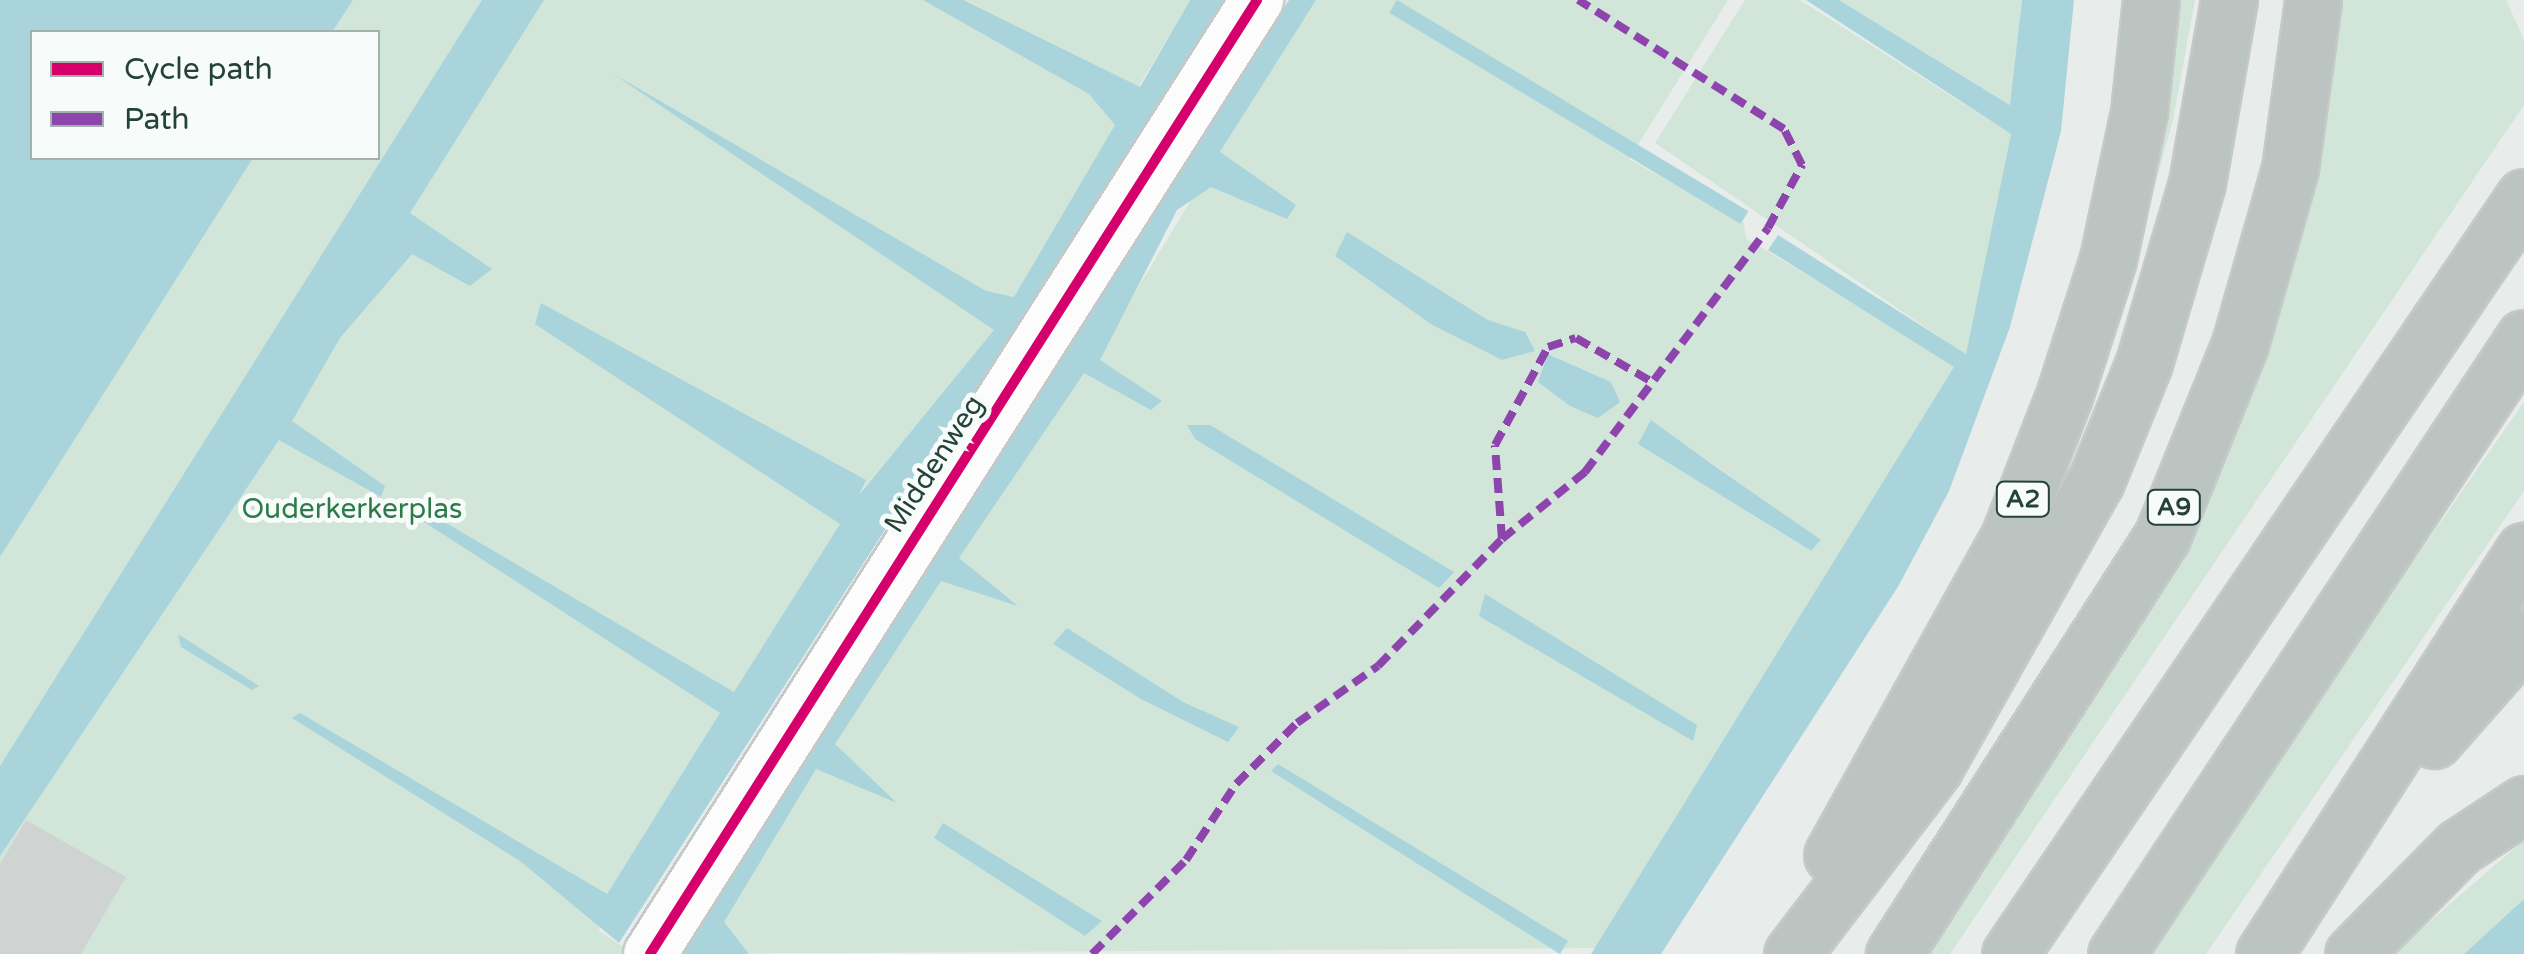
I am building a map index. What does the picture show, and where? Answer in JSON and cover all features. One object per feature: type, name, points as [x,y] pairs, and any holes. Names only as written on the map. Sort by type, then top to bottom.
[{"type":"highway","name":"A2","points":[[1776,954],[2008,537],[2037,465],[2108,259],[2140,112],[2151,0]]},
{"type":"highway","points":[[1792,954],[1934,768],[2096,481],[2144,363],[2197,183],[2229,0]]},
{"type":"highway","name":"A9","points":[[1894,954],[2162,537],[2240,344],[2290,169],[2313,0]]},
{"type":"highway","points":[[2010,954],[2524,197]]},
{"type":"highway","points":[[2116,954],[2524,338]]},
{"type":"highway","points":[[2264,954],[2524,550]]},
{"type":"highway","points":[[2326,862],[2524,638]]},
{"type":"highway","points":[[2353,954],[2459,847],[2524,804]]},
{"type":"street","name":"Middenweg","points":[[650,954],[1257,0]]},
{"type":"green space","name":"Ouderkerkerplas","points":[[0,0],[1190,0],[1014,297],[975,311],[995,330],[860,493],[607,894],[599,931],[634,954],[0,954]]},
{"type":"green space","points":[[1313,0],[1728,0],[1629,159],[1744,223],[1746,238],[1955,366],[1595,948],[698,954],[954,552],[1106,340]],"holes":[[[1347,233],[1488,320],[1524,332],[1535,351],[1502,360],[1432,325],[1336,257]],[[1549,354],[1611,382],[1598,418]],[[1651,420],[1820,541],[1810,551],[1639,444]]]},
{"type":"green space","points":[[1745,0],[1800,0],[2011,134],[1966,355],[1655,143]]},
{"type":"green space","points":[[1839,0],[2022,0],[2011,105]]},
{"type":"green space","points":[[2167,0],[2195,0],[2173,120],[2114,335],[2067,448]]},
{"type":"green space","points":[[2342,0],[2506,0],[2524,40],[2524,105],[1950,954],[1912,954],[2175,553],[2318,131]]},
{"type":"green space","points":[[2524,402],[2524,491],[2206,954],[2140,954]]},
{"type":"green space","points":[[2524,840],[2524,899],[2464,954],[2392,954]]},
{"type":"water","points":[[0,0],[353,0],[333,30],[30,30],[30,160],[252,160],[0,557]]},
{"type":"water","points":[[482,0],[544,0],[410,213],[492,269],[470,286],[412,254],[340,338],[292,421],[385,486],[381,497],[279,440],[0,856],[0,766]]},
{"type":"water","points":[[923,0],[963,0],[1140,87],[1190,0],[1226,0],[619,943],[520,861],[292,718],[300,713],[607,894],[720,713],[421,520],[424,510],[734,692],[840,524],[535,324],[541,303],[866,480],[859,495],[994,330],[612,73],[986,291],[1014,297],[1115,125],[1089,94]]},
{"type":"water","points":[[1289,0],[1316,0],[1220,152],[1296,205],[1287,219],[1211,187],[1177,210],[1100,360],[1162,401],[1151,410],[1084,373],[959,558],[1018,606],[941,581],[835,744],[897,803],[816,769],[724,922],[749,954],[678,954]]},
{"type":"water","points":[[1397,0],[1748,211],[1741,224],[1389,13]]},
{"type":"water","points":[[1806,0],[1839,0],[2010,105],[2022,0],[2074,0],[2061,131],[2010,327],[1949,491],[1899,585],[1661,954],[1591,954],[1954,367],[1768,250],[1778,235],[1966,354],[2011,134]]},
{"type":"water","points":[[1347,232],[1488,320],[1525,332],[1535,351],[1502,360],[1432,325],[1335,256]]},
{"type":"water","points":[[1548,354],[1611,382],[1620,402],[1598,418],[1570,406],[1538,382]]},
{"type":"water","points":[[1651,420],[1821,540],[1811,551],[1638,444]]},
{"type":"water","points":[[1187,425],[1210,425],[1454,572],[1439,588],[1195,439]]},
{"type":"water","points":[[1485,594],[1697,725],[1693,741],[1479,616]]},
{"type":"water","points":[[1067,628],[1183,702],[1239,727],[1228,742],[1141,699],[1053,644]]},
{"type":"water","points":[[178,634],[259,686],[252,690],[181,647]]},
{"type":"water","points":[[1278,764],[1568,941],[1560,954],[1271,771]]},
{"type":"water","points":[[943,823],[1102,921],[1085,936],[934,838]]},
{"type":"water","points":[[2524,899],[2524,954],[2464,954]]},
{"type":"building","points":[[26,820],[126,877],[81,954],[0,954],[0,864]]},
{"type":"marked path","points":[[1092,954],[1186,860],[1236,784],[1297,723],[1378,666],[1502,539],[1585,472],[1768,228],[1802,165],[1784,129],[1578,0]]},
{"type":"marked path","points":[[1502,539],[1495,445],[1548,347],[1576,338],[1654,383]]},
{"type":"cycle path","points":[[650,954],[1257,0]]}]
